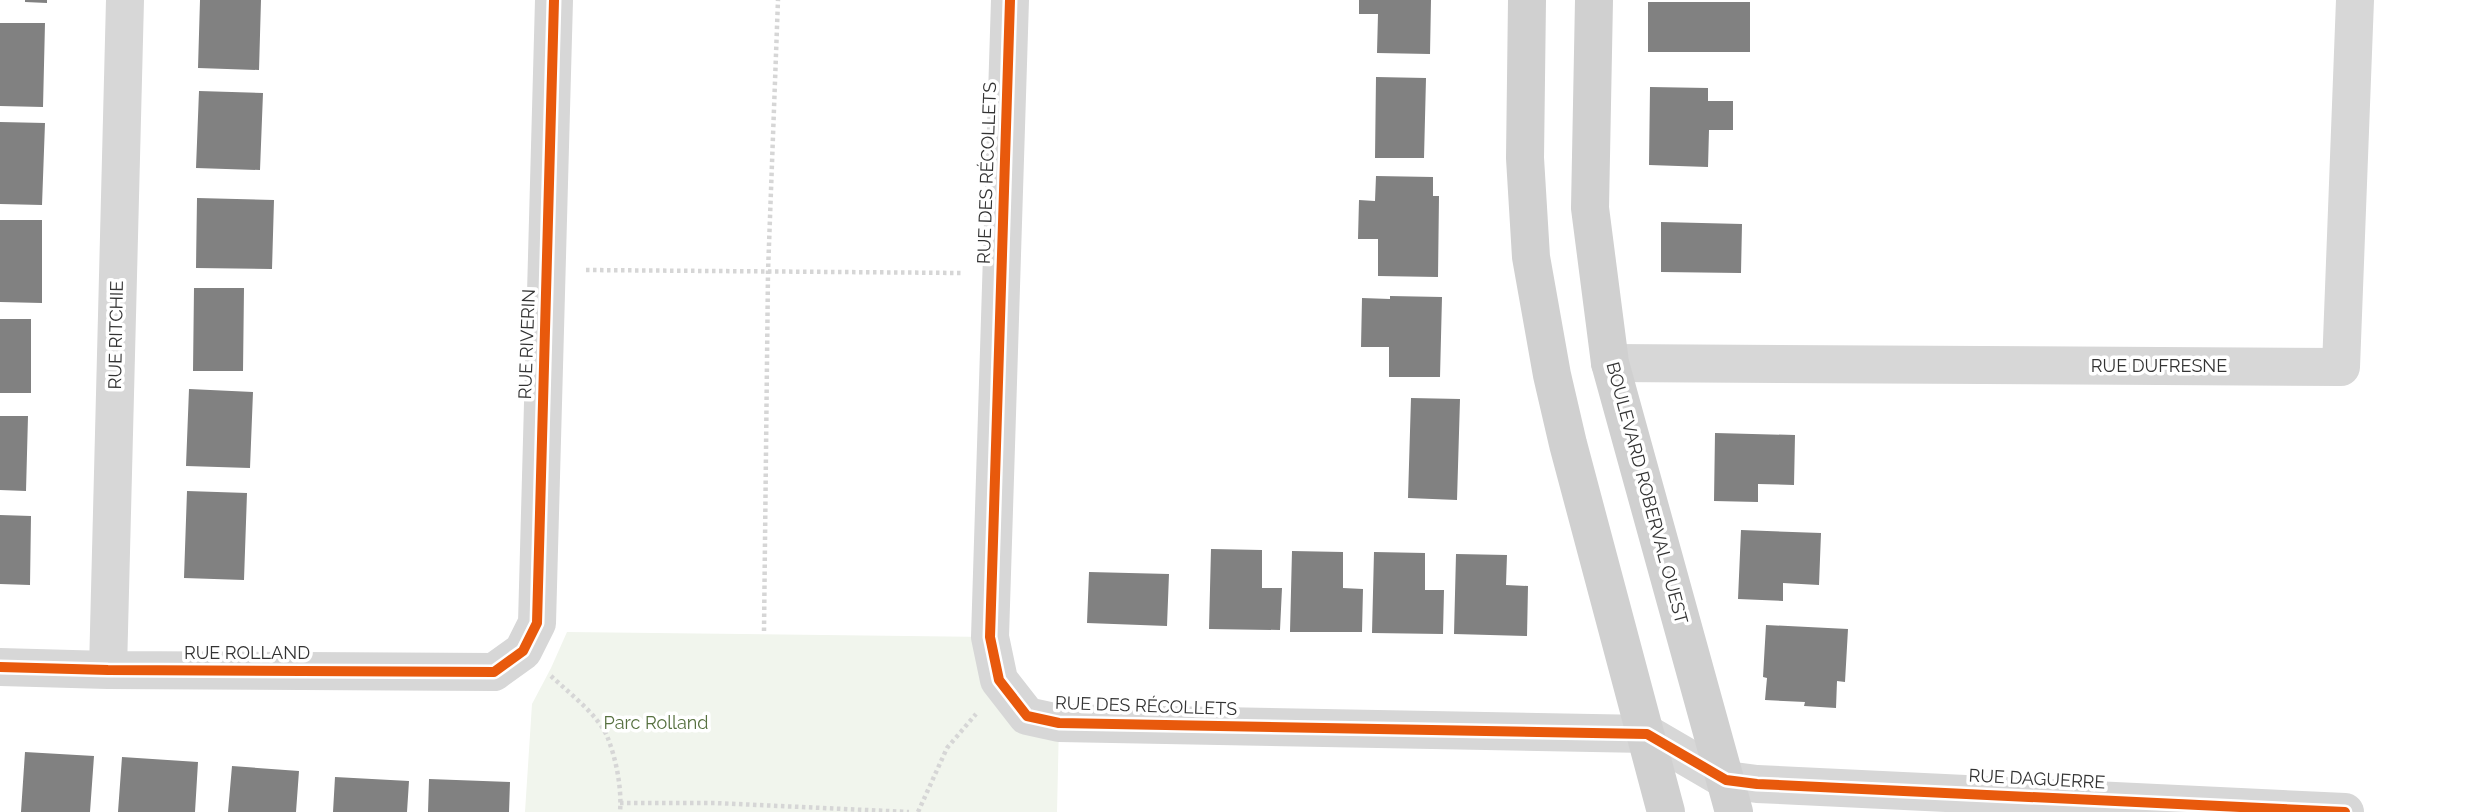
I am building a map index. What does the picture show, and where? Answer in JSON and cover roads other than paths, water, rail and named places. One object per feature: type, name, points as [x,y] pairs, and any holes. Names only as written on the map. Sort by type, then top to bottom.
[{"type":"street","name":"RUE RITCHIE","points":[[108,670],[125,0]]},
{"type":"street","name":"RUE RIVERIN","points":[[494,672],[523,651],[537,623],[554,0]]},
{"type":"street","name":"RUE DES RÉCOLLETS","points":[[1010,0],[990,637],[999,680],[1027,716],[1059,723],[1647,734],[1730,796]]},
{"type":"street","points":[[1527,0],[1525,158],[1531,257],[1552,375],[1568,444],[1666,812]]},
{"type":"street","name":"BOULEVARD ROBERVAL OUEST","points":[[1594,0],[1590,208],[1610,363],[1730,796]]},
{"type":"street","name":"RUE DUFRESNE","points":[[1610,363],[2341,367],[2356,0]]},
{"type":"street","name":"RUE ROLLAND","points":[[0,667],[494,672]]},
{"type":"street","name":"RUE DAGUERRE","points":[[1730,796],[1757,784],[2345,812]]},
{"type":"park label","name":"Parc Rolland","points":[[656,723]]}]
